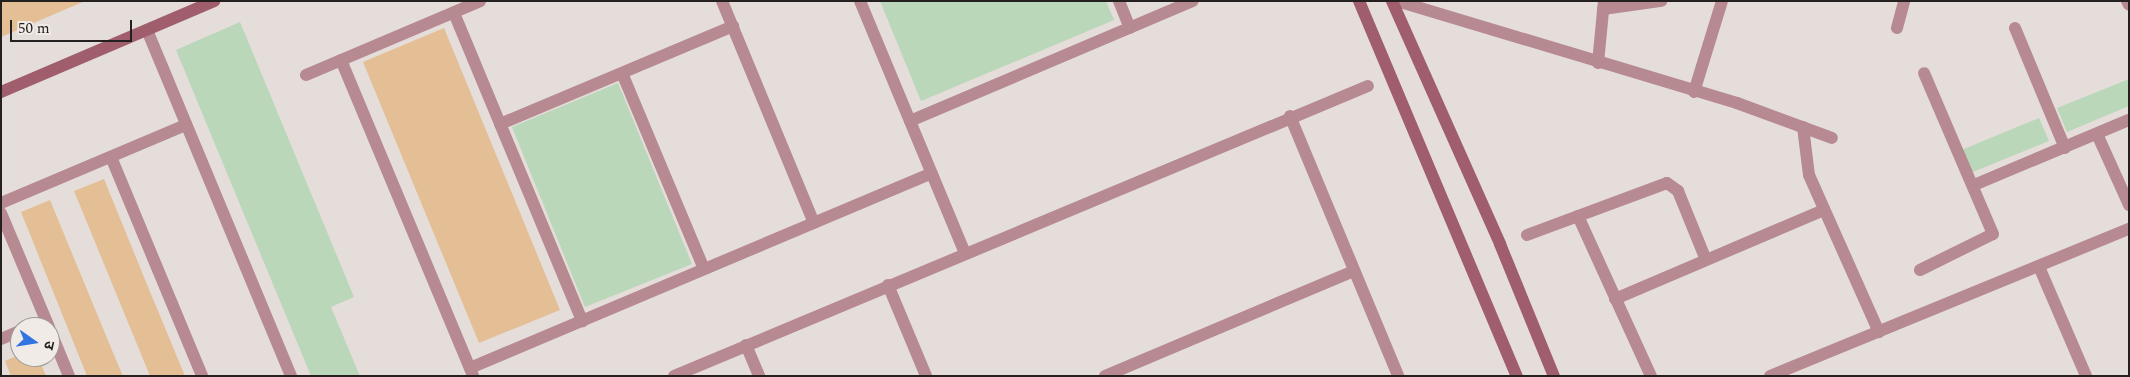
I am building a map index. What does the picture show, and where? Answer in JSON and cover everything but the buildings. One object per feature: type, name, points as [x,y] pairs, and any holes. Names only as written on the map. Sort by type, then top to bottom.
[{"type":"main road","points":[[1,92],[214,1]]},
{"type":"main road","points":[[1359,1],[1517,376]]},
{"type":"main road","points":[[1392,1],[1500,244],[1554,376]]},
{"type":"street","points":[[306,75],[480,1]]},
{"type":"street","points":[[722,1],[814,222]]},
{"type":"street","points":[[860,1],[965,253]]},
{"type":"street","points":[[1119,1],[1130,28]]},
{"type":"street","points":[[910,120],[1193,1]]},
{"type":"street","points":[[1397,1],[1694,92],[1737,103],[1832,138]]},
{"type":"street","points":[[1598,63],[1604,5],[1661,1]]},
{"type":"street","points":[[1694,92],[1722,1]]},
{"type":"street","points":[[1898,28],[1904,1]]},
{"type":"street","points":[[2127,1],[2129,5]]},
{"type":"street","points":[[454,12],[582,321]]},
{"type":"street","points":[[500,124],[733,26]]},
{"type":"street","points":[[2014,28],[2065,148]]},
{"type":"street","points":[[147,30],[291,376]]},
{"type":"street","points":[[341,60],[471,372],[582,321],[932,173]]},
{"type":"street","points":[[622,73],[704,269]]},
{"type":"street","points":[[1920,270],[1993,234],[1974,185],[1924,73]]},
{"type":"street","points":[[674,376],[1290,116],[1368,86]]},
{"type":"street","points":[[1290,116],[1398,376]]},
{"type":"street","points":[[1974,185],[2129,120]]},
{"type":"street","points":[[1,203],[186,125]]},
{"type":"street","points":[[1803,128],[1809,175],[1879,332]]},
{"type":"street","points":[[2097,134],[2129,205]]},
{"type":"street","points":[[111,157],[202,376]]},
{"type":"street","points":[[1527,235],[1667,183],[1678,191],[1706,260]]},
{"type":"street","points":[[1615,299],[1824,210]]},
{"type":"street","points":[[1,213],[44,317]]},
{"type":"street","points":[[1578,216],[1651,376]]},
{"type":"street","points":[[1770,376],[2040,268],[2129,230]]},
{"type":"street","points":[[2040,268],[2086,376]]},
{"type":"street","points":[[1105,376],[1354,271]]},
{"type":"street","points":[[888,286],[926,376]]},
{"type":"street","points":[[746,345],[759,376]]},
{"type":"street","points":[[60,355],[69,376]]},
{"type":"green space","points":[[880,1],[1106,1],[1114,20],[921,101]]},
{"type":"green space","points":[[240,22],[354,297],[331,307],[360,376],[311,376],[176,50]]},
{"type":"green space","points":[[2129,79],[2129,106],[2067,132],[2057,108]]},
{"type":"green space","points":[[618,83],[692,264],[585,307],[512,127]]},
{"type":"green space","points":[[2039,118],[2049,141],[1968,174],[1959,151]]}]
